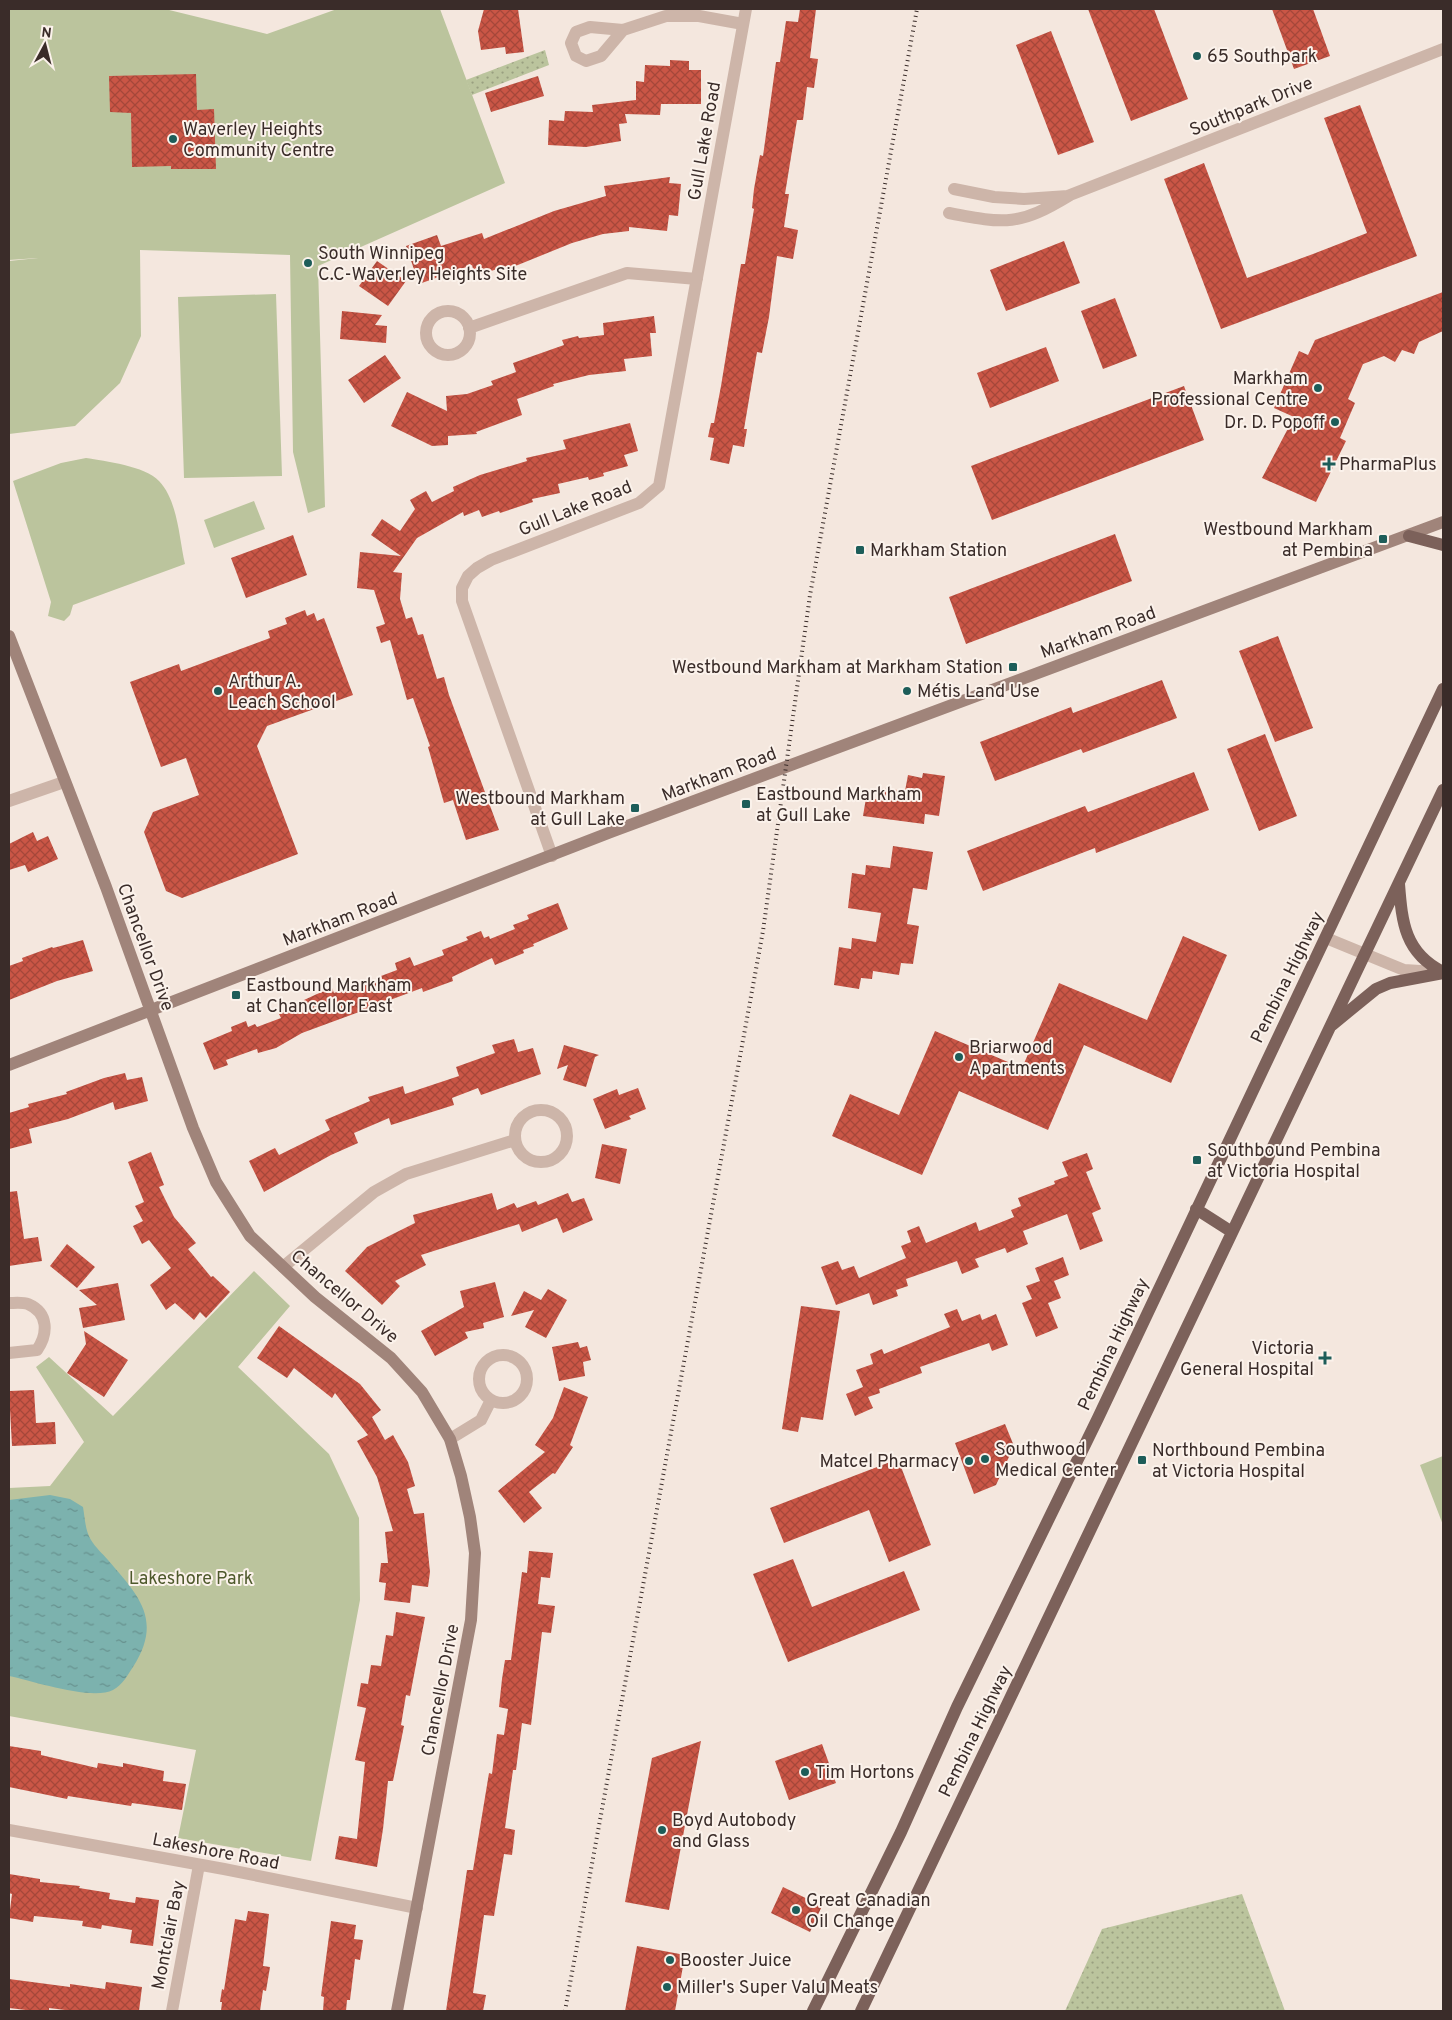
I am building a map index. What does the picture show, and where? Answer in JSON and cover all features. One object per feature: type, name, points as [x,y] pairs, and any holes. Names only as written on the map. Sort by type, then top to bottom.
[{"type":"main road","points":[[1409,536],[1443,545]]},
{"type":"main road","name":"Pembina Highway","points":[[812,2011],[894,1845],[958,1707],[1098,1418],[1443,690]]},
{"type":"main road","name":"Pembina Highway","points":[[861,2011],[1443,790]]},
{"type":"main road","points":[[1399,882],[1402,920],[1409,940],[1426,963],[1443,972]]},
{"type":"main road","points":[[1329,1028],[1376,989],[1443,972]]},
{"type":"main road","points":[[1196,1209],[1232,1232]]},
{"type":"street","name":"Gull Lake Road","points":[[552,856],[462,601],[462,588],[468,576],[491,560],[639,503],[659,486],[746,9]]},
{"type":"street","points":[[623,30],[666,16],[699,16],[743,24]]},
{"type":"street","name":"Southpark Drive","points":[[950,213],[1004,222],[1044,211],[1070,195],[1443,49]]},
{"type":"street","name":"Southpark Drive","points":[[954,189],[994,197],[1024,199],[1070,195]]},
{"type":"street","points":[[469,328],[627,273],[697,279]]},
{"type":"street","name":"Markham Road","points":[[9,1065],[611,832],[1443,522]]},
{"type":"street","name":"Chancellor Drive","points":[[9,636],[106,887],[193,1128],[216,1182],[250,1236],[315,1297],[392,1358],[422,1392],[450,1439],[470,1517],[475,1553],[471,1620],[397,2011]]},
{"type":"street","points":[[9,801],[64,782]]},
{"type":"street","points":[[1326,938],[1404,970],[1443,972]]},
{"type":"street","points":[[539,1110],[551,1111],[558,1116],[565,1124],[568,1133],[563,1152],[554,1160],[545,1162],[528,1159],[521,1154],[515,1140],[515,1131],[523,1117],[539,1110]]},
{"type":"street","points":[[283,1268],[374,1192],[406,1174],[515,1140]]},
{"type":"street","points":[[9,1303],[28,1304],[40,1312],[46,1325],[45,1338],[37,1350],[9,1353]]},
{"type":"street","points":[[450,1439],[482,1420],[491,1400]]},
{"type":"street","name":"Lakeshore Road","points":[[9,1830],[417,1908]]},
{"type":"street","name":"Montclair Bay","points":[[172,2011],[200,1865]]},
{"type":"green space","name":"South Winnipeg C.C-Waverley Heights Site","points":[[9,9],[165,9],[267,34],[337,9],[440,9],[505,183],[318,266],[325,507],[308,513],[293,452],[290,255],[140,250],[141,336],[120,383],[75,426],[9,434],[9,261],[38,258],[9,260]]},
{"type":"green space","points":[[545,50],[549,65],[472,95],[466,80]]},
{"type":"green space","points":[[276,294],[282,476],[184,478],[178,297]]},
{"type":"green space","points":[[86,458],[135,468],[153,476],[159,481],[165,489],[174,509],[185,564],[73,605],[70,615],[64,621],[48,616],[51,602],[13,481],[61,463]]},
{"type":"green space","points":[[254,501],[265,529],[214,548],[204,520]]},
{"type":"green space","name":"Lakeshore Park","points":[[254,1271],[290,1306],[238,1367],[329,1454],[359,1518],[360,1600],[311,1861],[178,1838],[196,1750],[9,1716],[9,1488],[50,1486],[84,1442],[36,1367],[49,1357],[113,1416]]},
{"type":"green space","points":[[1443,1456],[1443,1525],[1420,1465]]},
{"type":"green space","points":[[1242,1894],[1285,2011],[1065,2011],[1102,1929]]},
{"type":"water","points":[[50,1495],[70,1499],[83,1507],[86,1528],[91,1540],[129,1585],[143,1609],[146,1622],[146,1636],[142,1650],[127,1677],[120,1685],[113,1690],[103,1693],[77,1692],[9,1676],[9,1500]]},
{"type":"building","points":[[484,9],[518,9],[524,52],[506,54],[505,47],[481,50],[478,31]]},
{"type":"building","points":[[800,9],[816,9],[810,58],[818,59],[814,88],[807,87],[803,120],[797,120],[785,194],[789,194],[784,227],[798,230],[793,259],[777,256],[762,353],[757,352],[744,429],[747,429],[744,447],[733,445],[729,464],[710,460],[714,438],[708,437],[711,423],[714,423],[741,264],[745,264],[754,209],[752,208],[754,189],[760,155],[763,156],[776,62],[780,62],[786,21],[798,22]]},
{"type":"building","points":[[1088,9],[1154,9],[1188,99],[1131,121]]},
{"type":"building","points":[[1272,9],[1313,9],[1330,56],[1294,69]]},
{"type":"building","points":[[1051,31],[1094,142],[1058,155],[1016,45]]},
{"type":"building","points":[[670,60],[689,61],[689,70],[701,70],[701,104],[661,104],[660,115],[625,114],[627,123],[619,124],[621,141],[586,147],[548,145],[549,120],[564,121],[565,111],[593,112],[592,105],[636,100],[636,81],[644,82],[645,65],[670,66]]},
{"type":"building","name":"Waverley Heights Community Centre","points":[[196,74],[197,110],[214,109],[216,169],[171,169],[171,166],[132,167],[131,113],[110,112],[109,76]]},
{"type":"building","points":[[538,76],[544,96],[491,112],[485,93]]},
{"type":"building","points":[[1360,105],[1417,256],[1221,329],[1164,179],[1204,163],[1247,278],[1313,254],[1367,233],[1324,118]]},
{"type":"building","points":[[670,177],[669,183],[681,184],[678,216],[669,215],[667,231],[629,227],[629,231],[603,234],[572,243],[508,269],[507,266],[475,276],[472,265],[419,284],[406,246],[437,235],[441,246],[482,233],[484,239],[554,211],[606,196],[604,186]]},
{"type":"building","points":[[1064,241],[1080,283],[1006,311],[990,270]]},
{"type":"building","points":[[377,261],[406,281],[388,306],[359,286]]},
{"type":"building","name":"Markham Professional Centre","points":[[1443,292],[1443,331],[1419,342],[1414,354],[1402,350],[1395,362],[1384,356],[1363,364],[1348,399],[1355,403],[1340,438],[1346,441],[1316,502],[1262,478],[1294,417],[1274,408],[1299,351],[1308,355],[1315,340]]},
{"type":"building","points":[[1115,298],[1137,356],[1103,369],[1081,311]]},
{"type":"building","points":[[342,311],[382,315],[375,325],[387,326],[386,343],[340,339]]},
{"type":"building","points":[[654,316],[656,333],[650,333],[652,356],[624,359],[626,371],[589,375],[553,384],[554,386],[517,399],[522,415],[476,432],[477,434],[448,436],[448,445],[432,446],[391,426],[407,392],[447,411],[446,396],[467,394],[493,385],[491,381],[516,372],[513,363],[564,345],[562,340],[578,336],[579,338],[604,335],[603,323]]},
{"type":"building","points":[[1046,347],[1059,381],[990,408],[977,373]]},
{"type":"building","points":[[385,355],[401,378],[364,403],[348,380]]},
{"type":"building","points":[[1184,386],[1204,440],[992,520],[971,466]]},
{"type":"building","points":[[630,423],[638,451],[624,455],[628,466],[603,473],[604,476],[589,480],[588,477],[558,484],[560,493],[532,499],[533,502],[500,513],[499,511],[482,517],[479,510],[464,516],[463,512],[417,538],[393,572],[402,573],[400,599],[406,619],[412,617],[418,635],[423,634],[437,679],[444,677],[499,830],[466,840],[453,800],[444,803],[428,747],[430,746],[413,698],[407,700],[390,640],[381,643],[376,627],[385,624],[374,590],[357,588],[360,552],[401,556],[371,535],[382,519],[400,531],[415,509],[410,500],[426,491],[432,502],[454,491],[453,487],[480,475],[527,461],[526,458],[566,449],[563,440]]},
{"type":"building","points":[[1115,534],[1132,581],[966,644],[949,597]]},
{"type":"building","points":[[293,535],[307,575],[246,598],[231,558]]},
{"type":"building","points":[[305,610],[307,616],[314,613],[317,621],[324,618],[353,695],[267,726],[257,746],[298,854],[182,898],[166,891],[144,832],[153,812],[199,795],[186,758],[161,767],[130,682],[179,664],[181,671],[270,638],[268,631],[287,624],[285,618]]},
{"type":"building","points":[[1278,636],[1313,728],[1275,742],[1239,651]]},
{"type":"building","points":[[1162,680],[1177,718],[1083,753],[1081,749],[995,781],[980,742],[1071,707],[1073,713]]},
{"type":"building","points":[[1265,734],[1297,816],[1259,831],[1227,749]]},
{"type":"building","points":[[1194,772],[1209,810],[1096,853],[1095,848],[983,891],[967,851],[1085,806],[1088,812]]},
{"type":"building","points":[[923,773],[945,776],[939,816],[925,814],[924,824],[863,816],[866,798],[881,800],[882,788],[905,791],[908,775],[922,778]]},
{"type":"building","points":[[33,832],[37,841],[48,836],[58,859],[28,872],[25,865],[9,870],[9,844]]},
{"type":"building","points":[[893,846],[933,852],[927,890],[913,888],[907,924],[919,926],[913,964],[901,963],[899,975],[873,971],[872,979],[861,978],[859,989],[834,985],[839,947],[851,949],[852,938],[876,942],[881,913],[848,908],[852,873],[865,875],[866,865],[890,868]]},
{"type":"building","points":[[558,903],[568,929],[533,944],[534,946],[523,950],[524,953],[495,965],[492,958],[452,977],[453,981],[423,992],[422,988],[390,1000],[391,1002],[383,1005],[384,1007],[368,1013],[367,1011],[359,1014],[359,1012],[302,1033],[276,1048],[258,1053],[257,1049],[226,1060],[228,1065],[214,1070],[203,1043],[232,1031],[231,1027],[246,1021],[248,1027],[255,1024],[257,1027],[281,1018],[278,1012],[317,994],[332,988],[334,993],[350,987],[358,988],[382,979],[381,976],[397,970],[395,963],[410,957],[414,966],[444,955],[442,950],[468,940],[466,937],[481,931],[484,938],[489,936],[490,939],[515,929],[513,925],[529,919],[527,915]]},
{"type":"building","name":"Briarwood Apartments","points":[[1183,936],[1227,955],[1171,1083],[1084,1045],[1048,1130],[959,1091],[922,1175],[832,1136],[850,1094],[899,1115],[935,1031],[1022,1068],[1059,983],[1147,1020]]},
{"type":"building","points":[[83,940],[93,971],[57,981],[9,1000],[9,966],[23,961],[22,958],[52,947]]},
{"type":"building","points":[[514,1039],[518,1052],[533,1048],[541,1074],[481,1095],[478,1088],[452,1098],[454,1105],[391,1125],[389,1118],[354,1133],[358,1143],[331,1155],[264,1192],[249,1161],[275,1148],[279,1155],[330,1130],[325,1120],[370,1101],[368,1097],[403,1086],[405,1094],[459,1076],[456,1067],[495,1053],[492,1045]]},
{"type":"building","points":[[564,1045],[599,1055],[595,1057],[586,1087],[563,1080],[568,1065],[557,1069]]},
{"type":"building","points":[[125,1073],[127,1080],[142,1077],[148,1101],[115,1110],[113,1102],[68,1119],[29,1129],[32,1143],[9,1149],[9,1113],[29,1107],[28,1104],[67,1094],[66,1092],[104,1078]]},
{"type":"building","points":[[638,1088],[646,1109],[629,1116],[631,1119],[605,1129],[593,1099],[617,1089],[619,1095]]},
{"type":"building","points":[[602,1144],[627,1149],[620,1184],[595,1178]]},
{"type":"building","points":[[151,1152],[164,1185],[159,1187],[174,1217],[196,1243],[188,1249],[211,1277],[213,1276],[230,1292],[206,1318],[200,1312],[194,1320],[175,1303],[166,1310],[150,1285],[171,1268],[149,1240],[142,1244],[133,1226],[143,1221],[135,1206],[144,1202],[128,1162]]},
{"type":"building","points":[[1087,1153],[1093,1169],[1086,1172],[1101,1209],[1092,1213],[1103,1241],[1080,1250],[1067,1214],[1023,1231],[1028,1244],[1007,1253],[1005,1248],[975,1259],[979,1267],[962,1274],[957,1261],[906,1279],[908,1286],[896,1290],[898,1296],[873,1305],[869,1293],[836,1305],[821,1267],[838,1261],[842,1270],[854,1266],[859,1278],[906,1258],[901,1246],[911,1242],[907,1231],[919,1226],[926,1243],[976,1222],[979,1231],[1014,1217],[1011,1210],[1021,1206],[1018,1198],[1055,1184],[1054,1181],[1068,1176],[1062,1162]]},
{"type":"building","points":[[17,1191],[24,1239],[38,1237],[42,1261],[9,1266],[9,1192]]},
{"type":"building","points":[[492,1193],[497,1210],[514,1203],[517,1208],[536,1201],[538,1205],[568,1193],[572,1202],[584,1198],[593,1220],[563,1233],[557,1218],[522,1232],[519,1224],[421,1255],[426,1265],[395,1281],[400,1286],[382,1305],[345,1271],[367,1247],[415,1223],[413,1215]]},
{"type":"building","points":[[67,1244],[95,1267],[77,1288],[50,1266]]},
{"type":"building","points":[[1063,1257],[1069,1275],[1054,1281],[1061,1298],[1048,1303],[1058,1328],[1036,1337],[1022,1303],[1032,1299],[1026,1286],[1040,1281],[1035,1268]]},
{"type":"building","points":[[495,1282],[504,1317],[483,1323],[484,1328],[465,1332],[468,1338],[435,1356],[421,1331],[464,1307],[460,1291]]},
{"type":"building","points":[[118,1283],[125,1320],[83,1328],[79,1308],[97,1305],[79,1290]]},
{"type":"building","points":[[548,1289],[567,1300],[546,1338],[525,1327],[534,1310],[511,1316],[524,1291],[541,1300]]},
{"type":"building","points":[[801,1306],[840,1311],[823,1420],[801,1417],[798,1432],[782,1429]]},
{"type":"building","points":[[957,1309],[962,1321],[980,1314],[982,1320],[996,1314],[1008,1345],[992,1351],[989,1343],[920,1367],[922,1373],[879,1389],[880,1393],[868,1397],[873,1408],[855,1416],[846,1394],[863,1387],[856,1370],[873,1364],[870,1354],[882,1349],[884,1354],[950,1327],[944,1314]]},
{"type":"building","points":[[279,1326],[360,1384],[381,1410],[372,1417],[385,1440],[393,1435],[408,1462],[415,1486],[407,1489],[414,1514],[424,1513],[430,1572],[428,1587],[412,1585],[410,1603],[384,1600],[386,1583],[379,1582],[381,1563],[388,1563],[385,1532],[393,1531],[377,1477],[357,1441],[368,1435],[335,1393],[332,1398],[294,1368],[287,1378],[257,1358]]},
{"type":"building","points":[[84,1331],[128,1360],[104,1397],[67,1373],[86,1344]]},
{"type":"building","points":[[578,1342],[580,1348],[587,1346],[591,1360],[583,1362],[585,1376],[559,1381],[552,1347]]},
{"type":"building","points":[[564,1387],[588,1397],[570,1445],[573,1447],[555,1474],[553,1473],[529,1492],[542,1508],[524,1523],[498,1491],[545,1452],[535,1445],[553,1418]]},
{"type":"building","points":[[34,1390],[36,1423],[55,1422],[56,1444],[12,1446],[9,1391]]},
{"type":"building","name":"Southwood Medical Center","points":[[1005,1424],[1014,1446],[996,1485],[974,1494],[955,1443]]},
{"type":"building","points":[[898,1459],[931,1545],[889,1562],[869,1510],[784,1543],[770,1508]]},
{"type":"building","points":[[529,1551],[553,1553],[550,1578],[541,1577],[538,1604],[555,1606],[551,1633],[542,1632],[531,1725],[522,1723],[516,1770],[513,1770],[505,1828],[515,1830],[512,1855],[504,1854],[494,1916],[484,1915],[473,1993],[486,1995],[483,2011],[446,2011],[467,1870],[473,1870],[489,1773],[492,1774],[497,1734],[504,1735],[508,1709],[499,1707],[502,1679],[505,1660],[511,1660],[522,1572],[527,1573]]},
{"type":"building","points":[[793,1559],[812,1607],[904,1571],[920,1610],[788,1662],[753,1574]]},
{"type":"building","points":[[396,1612],[425,1617],[410,1696],[406,1695],[401,1725],[404,1726],[393,1781],[388,1781],[377,1867],[335,1859],[339,1836],[357,1839],[365,1762],[355,1760],[366,1708],[357,1706],[361,1683],[368,1684],[371,1665],[381,1666],[386,1635],[393,1636]]},
{"type":"building","name":"Boyd Autobody and Glass","points":[[701,1741],[669,1910],[625,1902],[652,1758]]},
{"type":"building","name":"Tim Hortons","points":[[822,1744],[836,1783],[789,1800],[775,1761]]},
{"type":"building","points":[[9,1746],[41,1751],[41,1755],[97,1768],[98,1763],[123,1767],[123,1763],[164,1771],[163,1781],[186,1784],[182,1810],[132,1803],[131,1806],[68,1796],[67,1799],[9,1787]]},
{"type":"building","points":[[9,1874],[40,1879],[40,1882],[80,1886],[79,1888],[110,1893],[109,1899],[135,1903],[136,1897],[159,1900],[153,1946],[130,1943],[132,1930],[102,1925],[101,1929],[82,1926],[83,1921],[34,1916],[33,1922],[9,1918],[12,1894],[9,1893]]},
{"type":"building","name":"Great Canadian Oil Change","points":[[783,1887],[822,1906],[810,1932],[771,1913]]},
{"type":"building","points":[[248,1911],[269,1914],[263,1966],[270,1967],[266,1991],[263,1990],[260,2011],[221,2011],[222,2002],[220,2002],[222,1989],[224,1990],[235,1919],[246,1921]]},
{"type":"building","points":[[331,1921],[356,1925],[354,1939],[363,1940],[360,1960],[355,1959],[350,2000],[347,2000],[346,2011],[323,2011],[324,1997],[321,1996]]},
{"type":"building","points":[[637,1946],[685,1955],[675,2011],[625,2011]]},
{"type":"building","points":[[9,1979],[70,1987],[70,1984],[105,1989],[106,1982],[142,1987],[139,2011],[73,2011],[49,2008],[49,2011],[34,2011],[9,2008]]},
{"type":"railway","points":[[565,2011],[763,931],[810,595],[917,9]]},
{"type":"place","name":"65 Southpark","points":[[1197,56]]},
{"type":"place","name":"Waverley Heights Community Centre","points":[[173,139]]},
{"type":"place","name":"South Winnipeg C.C-Waverley Heights Site","points":[[308,263]]},
{"type":"place","name":"Markham Professional Centre","points":[[1318,388]]},
{"type":"place","name":"Dr. D. Popoff","points":[[1335,422]]},
{"type":"place","name":"PharmaPlus","points":[[1329,464]]},
{"type":"place","name":"Westbound Markham at Pembina","points":[[1383,539]]},
{"type":"place","name":"Markham Station","points":[[860,550]]},
{"type":"place","name":"Westbound Markham at Markham Station","points":[[1013,667]]},
{"type":"place","name":"Arthur A. Leach School","points":[[218,691]]},
{"type":"place","name":"Métis Land Use","points":[[907,691]]},
{"type":"place","name":"Eastbound Markham at Gull Lake","points":[[746,804]]},
{"type":"place","name":"Westbound Markham at Gull Lake","points":[[635,808]]},
{"type":"place","name":"Eastbound Markham at Chancellor East","points":[[236,995]]},
{"type":"place","name":"Briarwood Apartments","points":[[959,1057]]},
{"type":"place","name":"Southbound Pembina at Victoria Hospital","points":[[1197,1160]]},
{"type":"place","name":"Victoria General Hospital","points":[[1325,1358]]},
{"type":"place","name":"Southwood Medical Center","points":[[985,1459]]},
{"type":"place","name":"Northbound Pembina at Victoria Hospital","points":[[1142,1460]]},
{"type":"place","name":"Matcel Pharmacy","points":[[969,1461]]},
{"type":"place","name":"Tim Hortons","points":[[805,1772]]},
{"type":"place","name":"Boyd Autobody and Glass","points":[[662,1830]]},
{"type":"place","name":"Great Canadian Oil Change","points":[[796,1910]]},
{"type":"place","name":"Booster Juice","points":[[670,1960]]},
{"type":"place","name":"Miller's Super Valu Meats","points":[[667,1987]]}]
